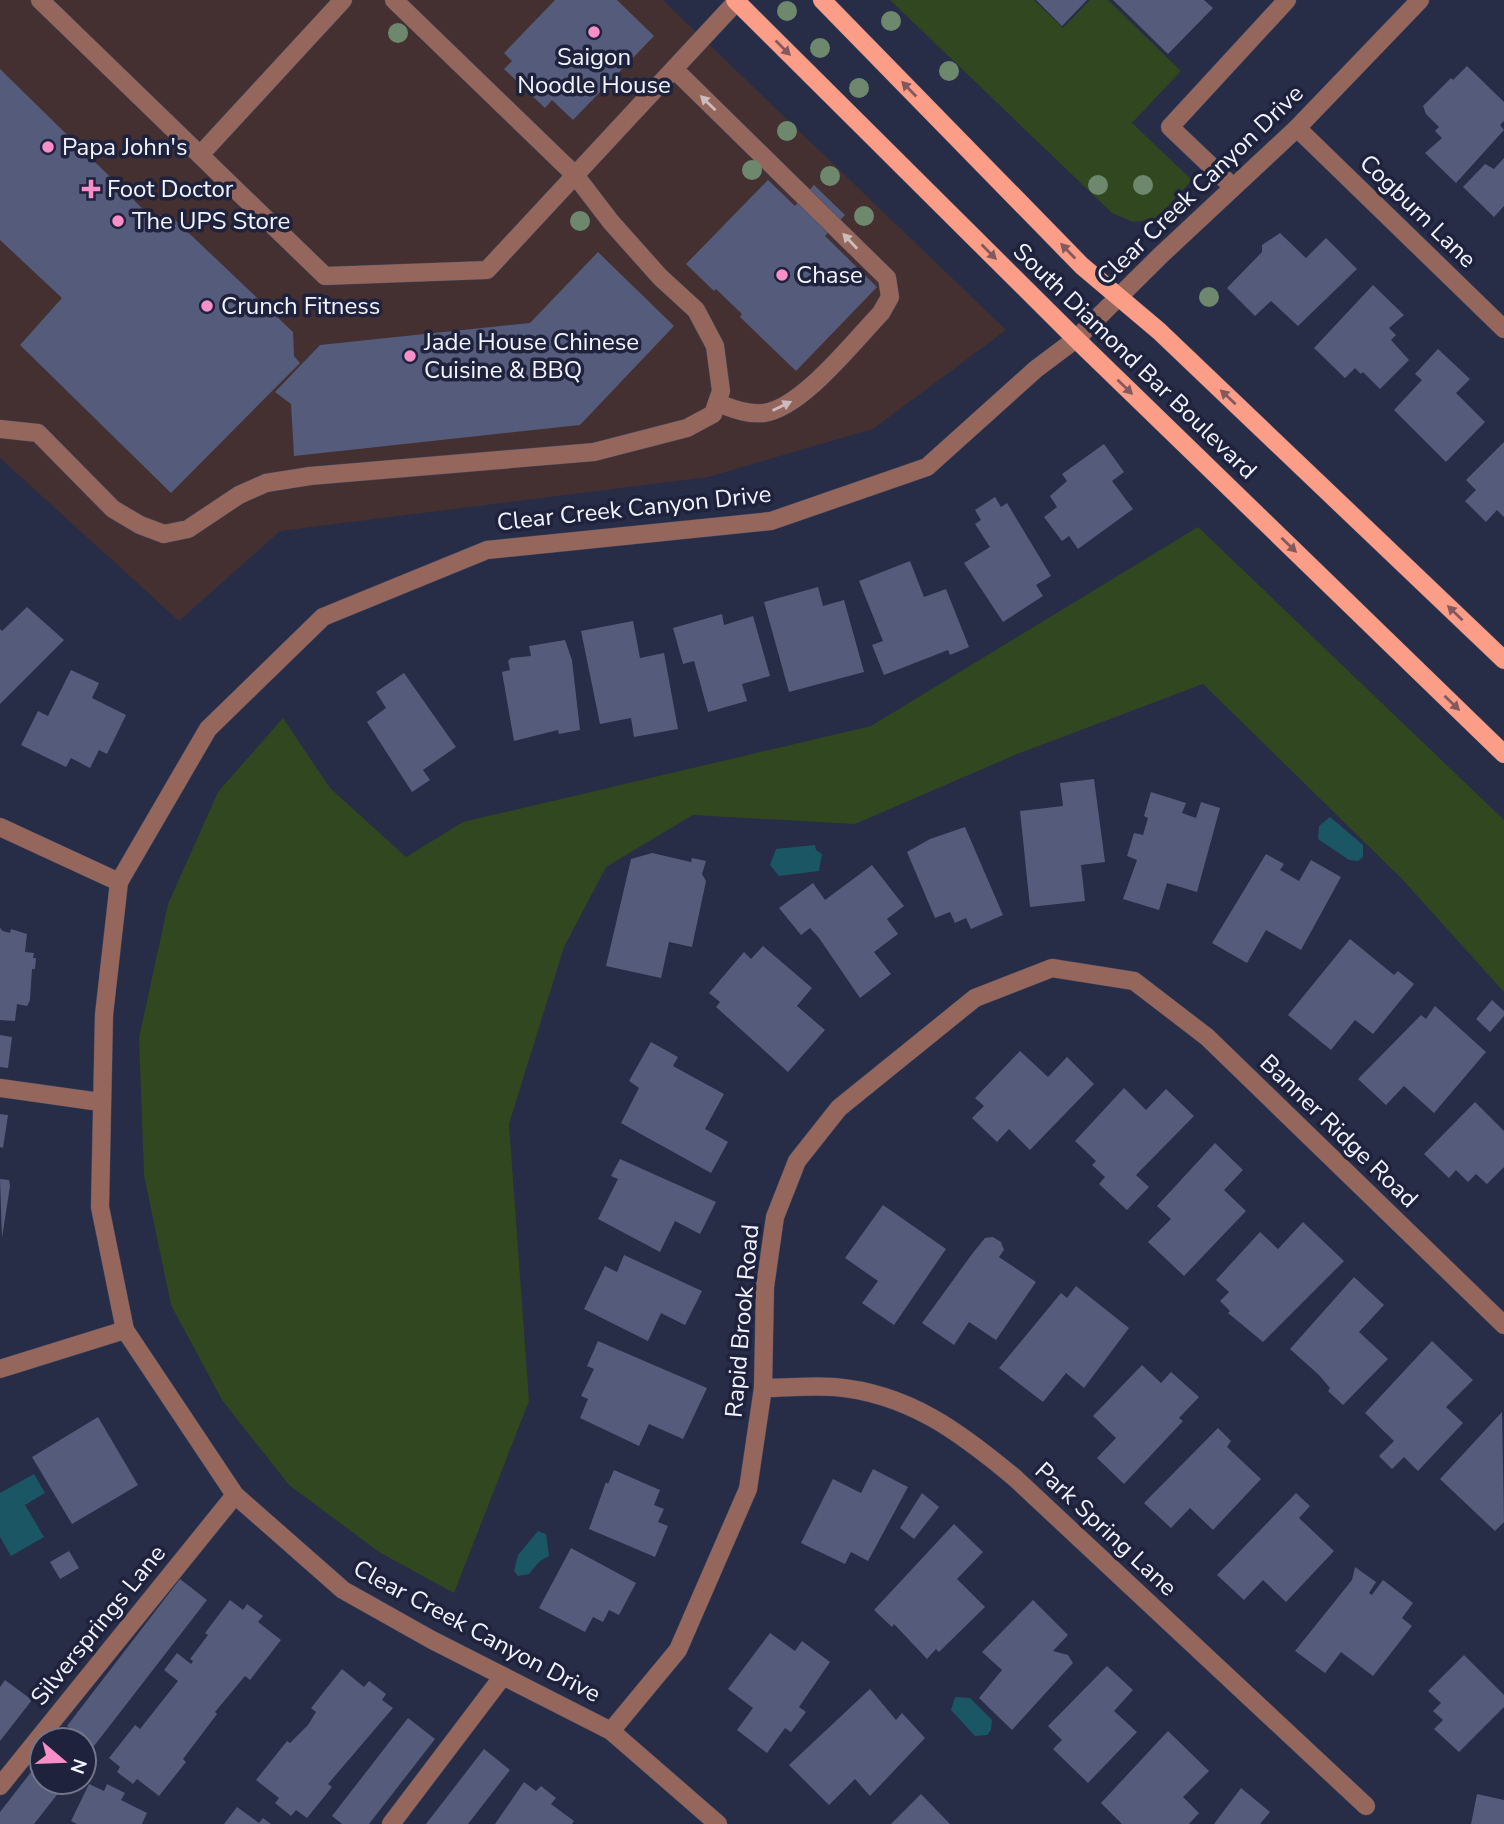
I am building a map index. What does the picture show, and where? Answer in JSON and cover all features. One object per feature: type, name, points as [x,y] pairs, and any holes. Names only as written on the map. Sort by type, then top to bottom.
[{"type":"main road","name":"South Diamond Bar Boulevard","points":[[822,0],[1082,266],[1119,296],[1504,660]]},
{"type":"main road","name":"South Diamond Bar Boulevard","points":[[736,1],[1076,339],[1504,754]]},
{"type":"street","points":[[40,0],[325,276],[487,270],[736,1]]},
{"type":"street","points":[[200,155],[343,0]]},
{"type":"street","points":[[0,429],[38,433],[113,509],[140,525],[164,534],[188,529],[239,495],[266,483],[310,476],[594,452],[687,428],[713,414],[721,391],[715,346],[696,310],[660,277],[575,176],[394,0]]},
{"type":"street","points":[[1233,187],[1170,127],[1287,0]]},
{"type":"street","name":"Clear Creek Canyon Drive","points":[[718,1824],[611,1731],[343,1590],[235,1495],[125,1330],[100,1207],[100,1102],[104,1015],[119,882],[208,729],[323,617],[487,550],[771,521],[927,467],[1036,369],[1076,339],[1297,128],[1420,0]]},
{"type":"street","points":[[674,69],[887,278],[890,297],[881,313],[802,394],[785,406],[766,413],[749,414],[717,403]]},
{"type":"street","name":"Cogburn Lane","points":[[1297,128],[1504,329]]},
{"type":"street","points":[[0,827],[119,882]]},
{"type":"street","name":"Rapid Brook Road","points":[[611,1731],[678,1650],[719,1561],[748,1489],[763,1388],[765,1287],[775,1217],[797,1161],[839,1108],[975,998],[1052,968],[1134,981]]},
{"type":"street","name":"Banner Ridge Road","points":[[1134,981],[1207,1037],[1504,1325]]},
{"type":"street","points":[[0,1088],[100,1102]]},
{"type":"street","points":[[0,1369],[125,1330]]},
{"type":"street","name":"Park Spring Lane","points":[[763,1388],[847,1390],[906,1403],[961,1433],[1015,1478],[1366,1806]]},
{"type":"street","name":"Silversprings Lane","points":[[0,1786],[235,1495]]},
{"type":"street","points":[[391,1824],[503,1676]]},
{"type":"shaded area","points":[[0,0],[663,0],[1006,330],[873,429],[708,477],[280,531],[179,621],[0,458]]},
{"type":"shaded area","points":[[890,0],[1034,0],[1063,28],[1090,0],[1108,0],[1181,71],[1132,123],[1192,180],[1156,219],[1133,222],[1112,213]]},
{"type":"shaded area","points":[[1198,527],[1504,820],[1504,992],[1401,878],[1203,684],[1015,755],[855,824],[693,815],[606,867],[564,947],[509,1124],[529,1401],[454,1593],[379,1552],[289,1485],[222,1400],[171,1305],[144,1175],[139,1038],[168,904],[218,792],[283,718],[330,788],[406,857],[463,822],[871,726]]},
{"type":"shaded area","points":[[1330,817],[1363,845],[1363,857],[1358,861],[1349,860],[1318,839],[1319,826]]},
{"type":"shaded area","points":[[815,845],[816,850],[822,854],[819,871],[779,876],[770,865],[776,849]]},
{"type":"shaded area","points":[[34,1474],[45,1493],[25,1505],[44,1537],[11,1556],[0,1537],[0,1493]]},
{"type":"shaded area","points":[[538,1531],[546,1534],[549,1556],[540,1561],[529,1574],[518,1576],[514,1571],[518,1555]]},
{"type":"shaded area","points":[[955,1697],[970,1698],[992,1720],[991,1730],[987,1735],[975,1736],[951,1710]]},
{"type":"building","points":[[555,0],[617,0],[654,36],[573,120],[552,100],[545,108],[504,69],[512,61],[504,53]]},
{"type":"building","points":[[1036,0],[1087,0],[1062,26]]},
{"type":"building","points":[[1113,0],[1204,0],[1213,8],[1168,54]]},
{"type":"building","points":[[1467,66],[1504,102],[1504,121],[1500,125],[1504,130],[1456,183],[1425,153],[1442,138],[1435,131],[1439,127],[1426,114],[1423,106]]},
{"type":"building","points":[[0,69],[146,212],[173,218],[293,332],[294,356],[300,363],[171,493],[20,345],[62,298],[0,240]]},
{"type":"building","points":[[1504,158],[1504,206],[1494,217],[1463,187],[1485,164],[1494,169]]},
{"type":"building","name":"Chase","points":[[768,180],[795,206],[814,185],[845,215],[825,236],[877,287],[796,371],[740,317],[742,314],[686,264]]},
{"type":"building","points":[[1280,233],[1306,258],[1326,238],[1357,269],[1298,326],[1271,301],[1255,316],[1227,288],[1262,252],[1262,245]]},
{"type":"building","points":[[598,252],[674,326],[580,425],[294,456],[291,404],[275,392],[320,345],[530,323]]},
{"type":"building","points":[[1373,285],[1404,315],[1389,328],[1396,335],[1391,340],[1409,360],[1380,389],[1355,368],[1345,378],[1314,348]]},
{"type":"building","points":[[1438,349],[1470,379],[1456,393],[1485,422],[1446,462],[1394,410],[1422,380],[1415,374]]},
{"type":"building","points":[[1504,442],[1504,517],[1497,510],[1486,522],[1465,501],[1476,490],[1466,480]]},
{"type":"building","points":[[1104,444],[1124,472],[1112,481],[1133,509],[1078,549],[1069,536],[1062,541],[1044,517],[1057,507],[1050,496],[1067,481],[1062,474]]},
{"type":"building","points":[[995,497],[1001,507],[1007,503],[1051,576],[1036,585],[1043,596],[1003,622],[964,563],[990,547],[975,524],[981,520],[975,510]]},
{"type":"building","points":[[910,561],[924,597],[946,589],[969,647],[950,655],[948,650],[884,675],[872,645],[883,641],[859,581]]},
{"type":"building","points":[[818,587],[823,606],[844,600],[864,672],[789,692],[764,602]]},
{"type":"building","points":[[27,607],[64,640],[0,704],[0,629],[2,631]]},
{"type":"building","points":[[722,614],[724,625],[753,616],[770,676],[742,684],[747,701],[708,712],[694,661],[683,664],[673,628]]},
{"type":"building","points":[[633,621],[640,658],[664,653],[678,729],[634,737],[631,718],[600,724],[581,631]]},
{"type":"building","points":[[565,640],[572,660],[580,730],[559,734],[558,730],[514,741],[502,672],[510,670],[508,661],[511,658],[531,656],[529,646]]},
{"type":"building","points":[[71,670],[99,683],[92,698],[126,715],[107,754],[99,750],[90,768],[71,758],[66,767],[21,745],[38,711],[48,716]]},
{"type":"building","points":[[404,673],[456,747],[423,770],[430,780],[412,792],[367,722],[386,708],[376,692]]},
{"type":"building","points":[[1094,779],[1105,862],[1081,865],[1085,901],[1030,907],[1020,811],[1063,806],[1060,783]]},
{"type":"building","points":[[1151,792],[1186,803],[1182,813],[1196,818],[1201,802],[1220,808],[1197,892],[1167,883],[1159,910],[1123,899],[1137,860],[1127,856],[1134,833],[1143,835],[1148,818],[1144,816]]},
{"type":"building","points":[[965,827],[1003,915],[971,929],[966,918],[955,923],[950,912],[935,918],[907,852],[930,839]]},
{"type":"building","points":[[652,853],[691,862],[692,858],[706,861],[702,874],[706,881],[692,947],[669,942],[661,978],[606,966],[631,859]]},
{"type":"building","points":[[1266,854],[1284,864],[1280,870],[1299,881],[1311,860],[1341,877],[1301,950],[1266,930],[1247,963],[1212,943]]},
{"type":"building","points":[[872,865],[904,906],[887,919],[898,934],[874,952],[891,974],[860,998],[810,928],[801,935],[779,908],[813,883],[825,900]]},
{"type":"building","points":[[0,928],[10,933],[11,929],[27,934],[25,952],[34,953],[33,958],[36,958],[35,969],[32,969],[30,1000],[27,1006],[17,1004],[15,1021],[0,1020]]},
{"type":"building","points":[[1350,939],[1394,975],[1398,971],[1414,984],[1373,1034],[1355,1020],[1331,1050],[1288,1015]]},
{"type":"building","points":[[763,946],[812,988],[797,1006],[825,1030],[788,1072],[716,1007],[720,1002],[709,993],[744,952],[751,959]]},
{"type":"building","points":[[1492,1000],[1504,1011],[1504,1016],[1490,1032],[1476,1019]]},
{"type":"building","points":[[1435,1006],[1486,1052],[1434,1113],[1404,1086],[1386,1105],[1358,1079],[1421,1015],[1426,1019]]},
{"type":"building","points":[[0,1035],[12,1037],[8,1068],[0,1067]]},
{"type":"building","points":[[651,1042],[678,1057],[673,1066],[724,1094],[705,1129],[728,1142],[711,1173],[621,1123],[639,1088],[629,1081]]},
{"type":"building","points":[[1020,1051],[1048,1077],[1067,1057],[1094,1084],[1030,1150],[1009,1129],[997,1142],[972,1118],[984,1106],[975,1098]]},
{"type":"building","points":[[1124,1088],[1146,1110],[1166,1089],[1194,1116],[1136,1175],[1149,1187],[1127,1210],[1099,1184],[1105,1177],[1092,1165],[1096,1161],[1075,1141]]},
{"type":"building","points":[[1475,1102],[1504,1131],[1504,1167],[1487,1184],[1476,1174],[1468,1182],[1456,1170],[1449,1178],[1424,1154]]},
{"type":"building","points":[[0,1114],[8,1115],[3,1148],[0,1147]]},
{"type":"building","points":[[1215,1143],[1243,1170],[1224,1190],[1246,1211],[1184,1276],[1148,1242],[1171,1219],[1157,1206]]},
{"type":"building","points":[[620,1159],[716,1202],[700,1234],[675,1221],[660,1252],[598,1219],[618,1179],[611,1176]]},
{"type":"building","points":[[0,1179],[9,1180],[10,1186],[2,1238]]},
{"type":"building","points":[[883,1205],[946,1249],[894,1325],[862,1303],[878,1281],[845,1258]]},
{"type":"building","points":[[1303,1222],[1344,1261],[1263,1342],[1228,1313],[1230,1311],[1220,1301],[1229,1292],[1216,1280],[1260,1232],[1278,1249]]},
{"type":"building","points":[[993,1237],[1001,1242],[1004,1250],[999,1257],[1036,1282],[996,1340],[969,1322],[954,1345],[922,1323],[985,1238]]},
{"type":"building","points":[[624,1255],[702,1291],[685,1325],[661,1313],[648,1341],[584,1309],[605,1266],[617,1272]]},
{"type":"building","points":[[1354,1277],[1384,1305],[1359,1332],[1388,1359],[1343,1405],[1328,1391],[1330,1388],[1319,1375],[1290,1349]]},
{"type":"building","points":[[1076,1286],[1129,1328],[1084,1388],[1066,1373],[1043,1402],[999,1368],[1061,1293],[1067,1298]]},
{"type":"building","points":[[598,1341],[707,1388],[683,1439],[649,1424],[639,1446],[580,1418],[588,1399],[581,1396],[594,1369],[587,1366]]},
{"type":"building","points":[[1432,1341],[1473,1380],[1446,1407],[1463,1423],[1418,1471],[1404,1457],[1392,1469],[1379,1456],[1394,1441],[1365,1413]]},
{"type":"building","points":[[1142,1365],[1161,1383],[1171,1372],[1199,1397],[1179,1418],[1183,1421],[1124,1484],[1097,1458],[1116,1438],[1093,1416]]},
{"type":"building","points":[[1502,1412],[1504,1522],[1495,1531],[1440,1479]]},
{"type":"building","points":[[98,1417],[138,1485],[72,1524],[32,1457]]},
{"type":"building","points":[[1218,1428],[1231,1441],[1227,1447],[1261,1479],[1213,1530],[1190,1508],[1171,1528],[1144,1503]]},
{"type":"building","points":[[873,1469],[908,1487],[868,1561],[851,1552],[845,1564],[801,1543],[833,1479],[861,1493]]},
{"type":"building","points":[[614,1470],[660,1490],[654,1505],[664,1509],[658,1522],[668,1526],[655,1557],[589,1529],[606,1482],[608,1484]]},
{"type":"building","points":[[922,1493],[939,1507],[914,1539],[900,1528]]},
{"type":"building","points":[[1296,1493],[1310,1506],[1299,1518],[1334,1551],[1286,1602],[1263,1580],[1244,1600],[1217,1575]]},
{"type":"building","points":[[954,1524],[983,1552],[957,1579],[985,1607],[939,1652],[936,1649],[927,1659],[894,1624],[892,1627],[874,1610]]},
{"type":"building","points":[[571,1548],[636,1583],[619,1615],[609,1610],[603,1622],[593,1617],[585,1632],[539,1608]]},
{"type":"building","points":[[69,1551],[79,1568],[60,1579],[50,1562]]},
{"type":"building","points":[[1355,1567],[1376,1582],[1369,1593],[1372,1595],[1383,1580],[1413,1603],[1402,1618],[1412,1626],[1373,1676],[1341,1652],[1325,1673],[1295,1651],[1352,1580]]},
{"type":"building","points":[[180,1579],[207,1600],[98,1741],[98,1726],[67,1726]]},
{"type":"building","points":[[230,1600],[243,1610],[247,1604],[263,1616],[258,1622],[281,1640],[250,1680],[245,1676],[215,1712],[217,1714],[183,1759],[186,1762],[159,1796],[137,1779],[133,1784],[117,1772],[120,1767],[109,1758],[135,1725],[140,1729],[178,1681],[164,1670],[177,1653],[191,1664],[193,1661],[190,1659],[208,1635],[205,1633]]},
{"type":"building","points":[[1033,1600],[1068,1635],[1053,1651],[1068,1655],[1073,1663],[1012,1730],[979,1698],[1002,1670],[982,1652]]},
{"type":"building","points":[[770,1633],[795,1651],[802,1641],[830,1662],[799,1707],[806,1712],[791,1732],[785,1728],[767,1753],[737,1730],[753,1708],[728,1689]]},
{"type":"building","points":[[1464,1655],[1504,1695],[1504,1707],[1459,1752],[1434,1729],[1443,1720],[1433,1711],[1441,1703],[1428,1691]]},
{"type":"building","points":[[1107,1666],[1133,1690],[1114,1711],[1137,1732],[1088,1783],[1053,1749],[1062,1740],[1048,1726]]},
{"type":"building","points":[[342,1669],[364,1687],[369,1681],[386,1694],[382,1700],[393,1708],[328,1784],[332,1787],[307,1818],[296,1810],[291,1816],[275,1803],[279,1798],[256,1780],[287,1741],[290,1743],[308,1725],[316,1712],[311,1708]]},
{"type":"building","points":[[5,1680],[32,1700],[0,1741],[0,1687]]},
{"type":"building","points":[[870,1689],[896,1720],[902,1713],[925,1738],[870,1796],[855,1779],[829,1805],[789,1765]]},
{"type":"building","points":[[408,1718],[435,1739],[369,1824],[342,1824],[332,1816]]},
{"type":"building","points":[[1168,1731],[1209,1771],[1183,1797],[1199,1813],[1189,1824],[1122,1824],[1101,1803]]},
{"type":"building","points":[[484,1749],[510,1770],[468,1824],[426,1824]]},
{"type":"building","points":[[28,1776],[28,1796],[56,1796],[34,1824],[0,1824],[0,1812]]},
{"type":"building","points":[[524,1782],[536,1791],[541,1786],[556,1798],[551,1804],[574,1821],[572,1824],[495,1824]]},
{"type":"building","points":[[107,1784],[125,1793],[121,1800],[147,1813],[142,1824],[77,1824],[71,1821],[83,1796],[98,1796],[98,1788],[104,1791]]},
{"type":"building","points":[[1241,1788],[1270,1812],[1260,1824],[1214,1824]]},
{"type":"building","points":[[921,1794],[950,1824],[891,1824]]},
{"type":"building","points":[[1477,1794],[1504,1800],[1504,1824],[1471,1824]]},
{"type":"building","points":[[237,1807],[259,1823],[263,1818],[271,1824],[224,1824]]},
{"type":"place","name":"Saigon Noodle House","points":[[594,32]]},
{"type":"place","name":"Papa John's","points":[[48,147]]},
{"type":"place","name":"Foot Doctor","points":[[91,189]]},
{"type":"place","name":"The UPS Store","points":[[118,221]]},
{"type":"place","name":"Chase","points":[[782,275]]},
{"type":"place","name":"Crunch Fitness","points":[[207,306]]},
{"type":"place","name":"Jade House Chinese Cuisine & BBQ","points":[[410,356]]}]
